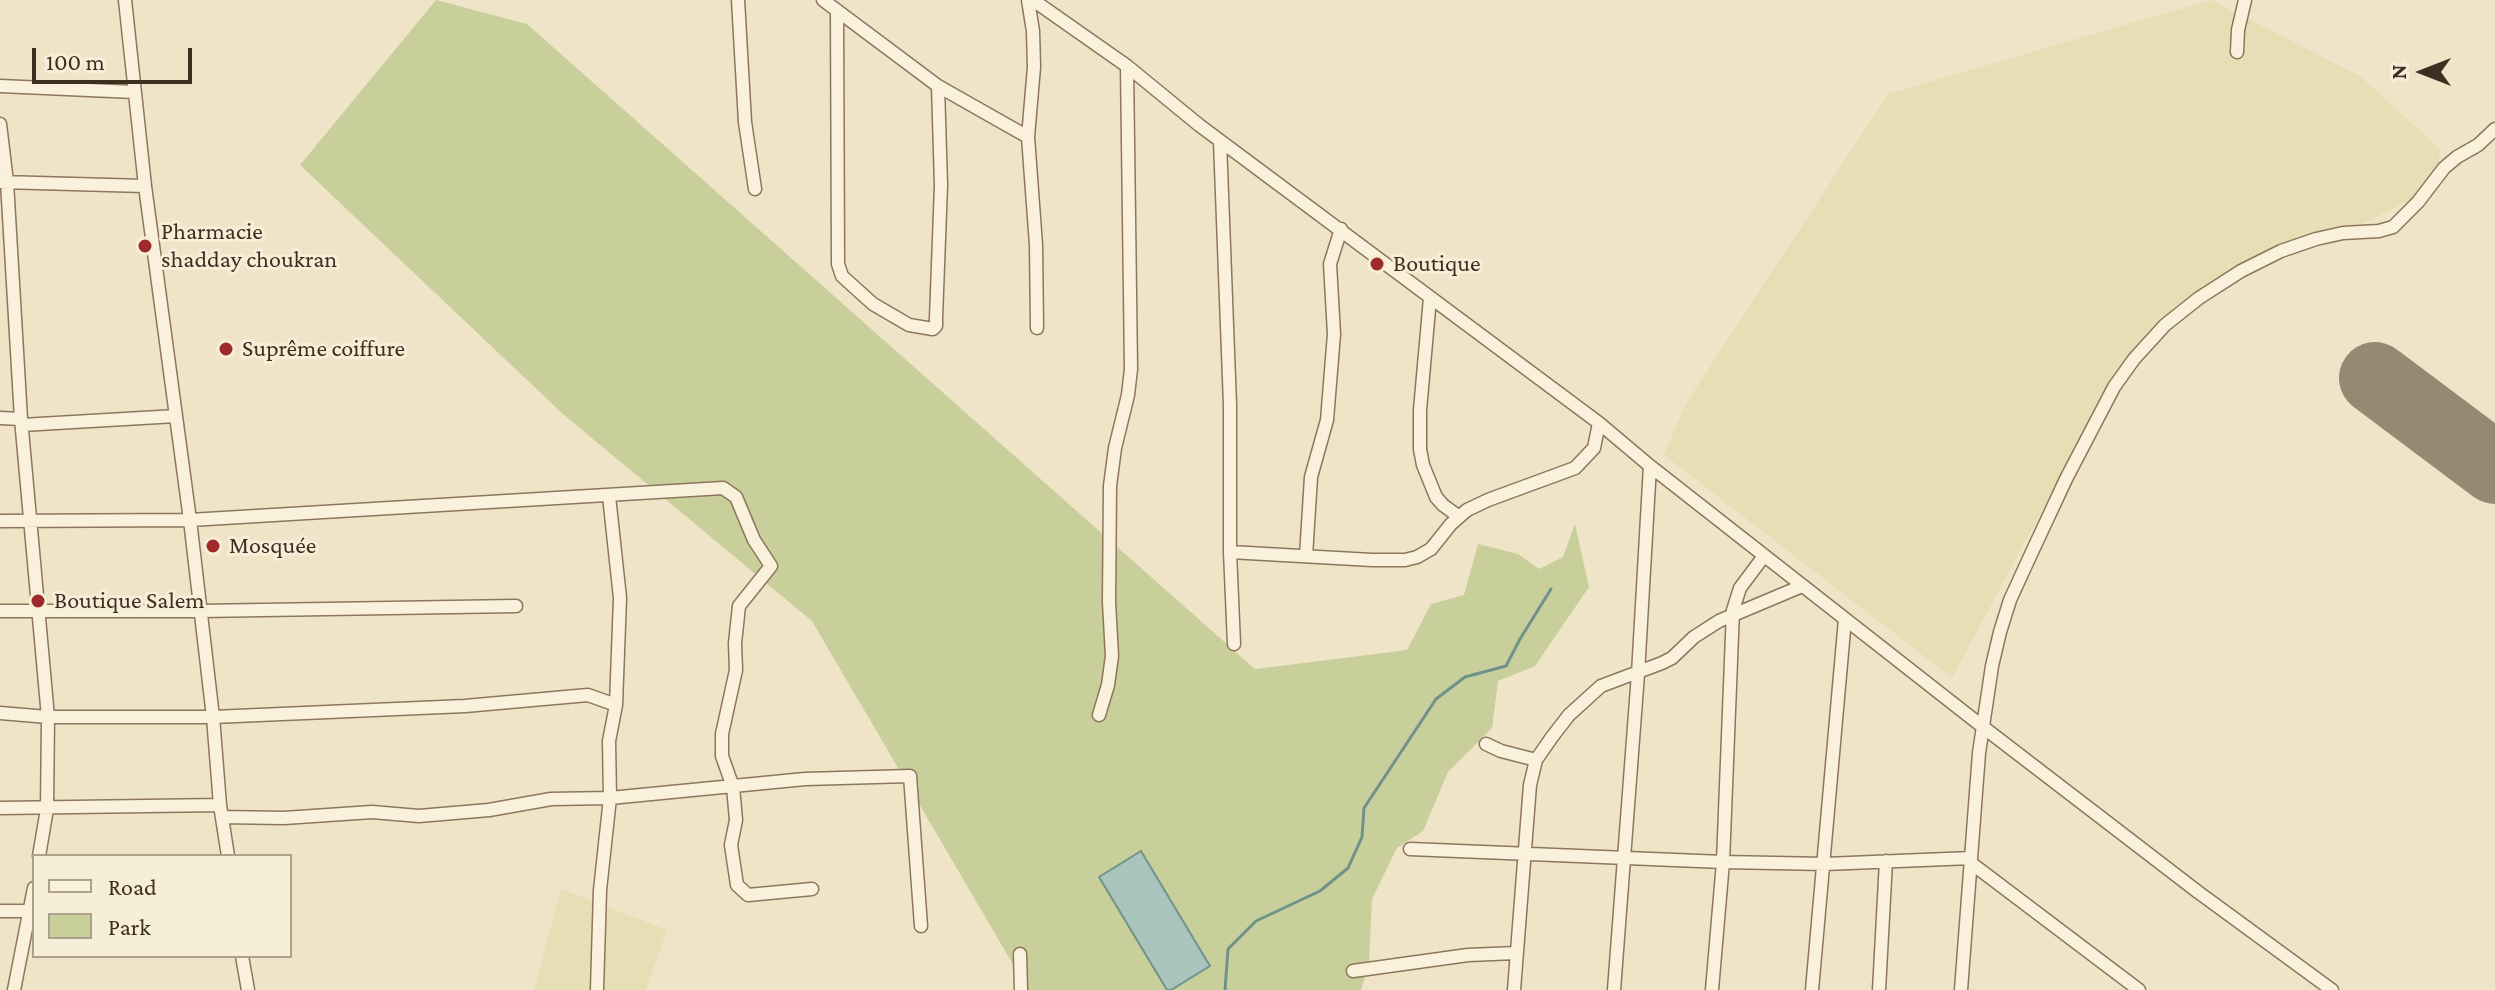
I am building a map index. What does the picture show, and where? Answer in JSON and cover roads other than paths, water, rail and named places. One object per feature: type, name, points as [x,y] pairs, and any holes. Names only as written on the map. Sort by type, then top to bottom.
[{"type":"street","points":[[125,0],[145,186],[190,520],[228,854]]},
{"type":"street","points":[[738,0],[745,122],[755,189]]},
{"type":"street","points":[[823,0],[938,86],[1028,137]]},
{"type":"street","points":[[1030,0],[1127,66],[1220,141],[1599,423],[1983,727],[2332,990]]},
{"type":"street","points":[[1030,0],[1034,67],[1028,137],[1036,245],[1037,328]]},
{"type":"street","points":[[2237,52],[2245,0]]},
{"type":"street","points":[[837,11],[838,264],[842,276],[873,304],[909,325],[933,329],[936,326],[941,185],[938,86]]},
{"type":"street","points":[[1099,715],[1112,656],[1110,486],[1131,369],[1127,66]]},
{"type":"street","points":[[0,86],[134,92]]},
{"type":"street","points":[[0,124],[16,311],[21,422],[48,717],[47,809],[39,854]]},
{"type":"street","points":[[1961,990],[1983,727],[2000,632],[2010,600],[2066,479],[2114,387],[2165,325],[2199,298],[2241,271],[2281,251],[2343,233],[2393,227],[2418,202],[2444,168],[2495,129]]},
{"type":"street","points":[[1220,141],[1230,405],[1228,522],[1234,644]]},
{"type":"street","points":[[4,182],[145,186]]},
{"type":"street","points":[[1306,556],[1311,477],[1327,420],[1334,334],[1330,264],[1341,229]]},
{"type":"street","points":[[1430,298],[1420,410],[1420,449],[1436,497],[1458,516]]},
{"type":"street","points":[[0,311],[16,311]]},
{"type":"street","points":[[0,418],[21,422],[176,416]]},
{"type":"street","points":[[1230,552],[1383,560],[1417,557],[1431,549],[1458,516],[1488,500],[1575,468],[1594,448],[1599,423]]},
{"type":"street","points":[[1614,990],[1650,466]]},
{"type":"street","points":[[0,521],[190,520],[723,488],[736,497],[754,540],[771,566],[739,606],[735,622],[736,670],[722,734],[722,756],[733,787],[736,820],[731,845],[737,885],[748,895],[812,889]]},
{"type":"street","points":[[597,990],[600,890],[610,798],[609,741],[616,705],[620,598],[609,496]]},
{"type":"street","points":[[1712,990],[1723,862],[1732,615],[1740,588],[1764,556]]},
{"type":"street","points":[[1514,990],[1523,854],[1530,785],[1536,760],[1569,715],[1611,680],[1638,674],[1672,658],[1708,627],[1802,586]]},
{"type":"street","points":[[0,611],[516,606]]},
{"type":"street","points":[[1812,990],[1845,619]]},
{"type":"street","points":[[0,713],[48,717],[213,717],[465,706],[588,695],[616,705]]},
{"type":"street","points":[[1486,744],[1536,760]]},
{"type":"street","points":[[0,808],[221,811],[284,818],[372,812],[419,816],[489,810],[551,799],[610,798],[805,779],[910,776],[921,926]]},
{"type":"street","points":[[1410,849],[1723,862],[1825,864],[1971,861],[2139,990]]},
{"type":"street","points":[[1879,990],[1886,861]]},
{"type":"street","points":[[0,911],[32,911],[14,990]]},
{"type":"street","points":[[1353,971],[1468,955],[1516,953]]},
{"type":"street","points":[[1020,954],[1021,990]]},
{"type":"street","points":[[242,958],[248,990]]},
{"type":"water","points":[[1141,851],[1210,966],[1171,990],[1167,990],[1099,877]]},
{"type":"waterway","points":[[1225,990],[1228,949],[1256,921],[1320,891],[1348,868],[1362,837],[1364,808],[1436,699],[1465,677],[1506,666],[1551,589]]},
{"type":"place","name":"Pharmacie shadday choukran","points":[[145,246]]},
{"type":"place","name":"Boutique","points":[[1377,264]]},
{"type":"place","name":"Suprême coiffure","points":[[226,349]]},
{"type":"place","name":"Mosquée","points":[[213,546]]},
{"type":"place","name":"Boutique Salem","points":[[38,601]]}]
